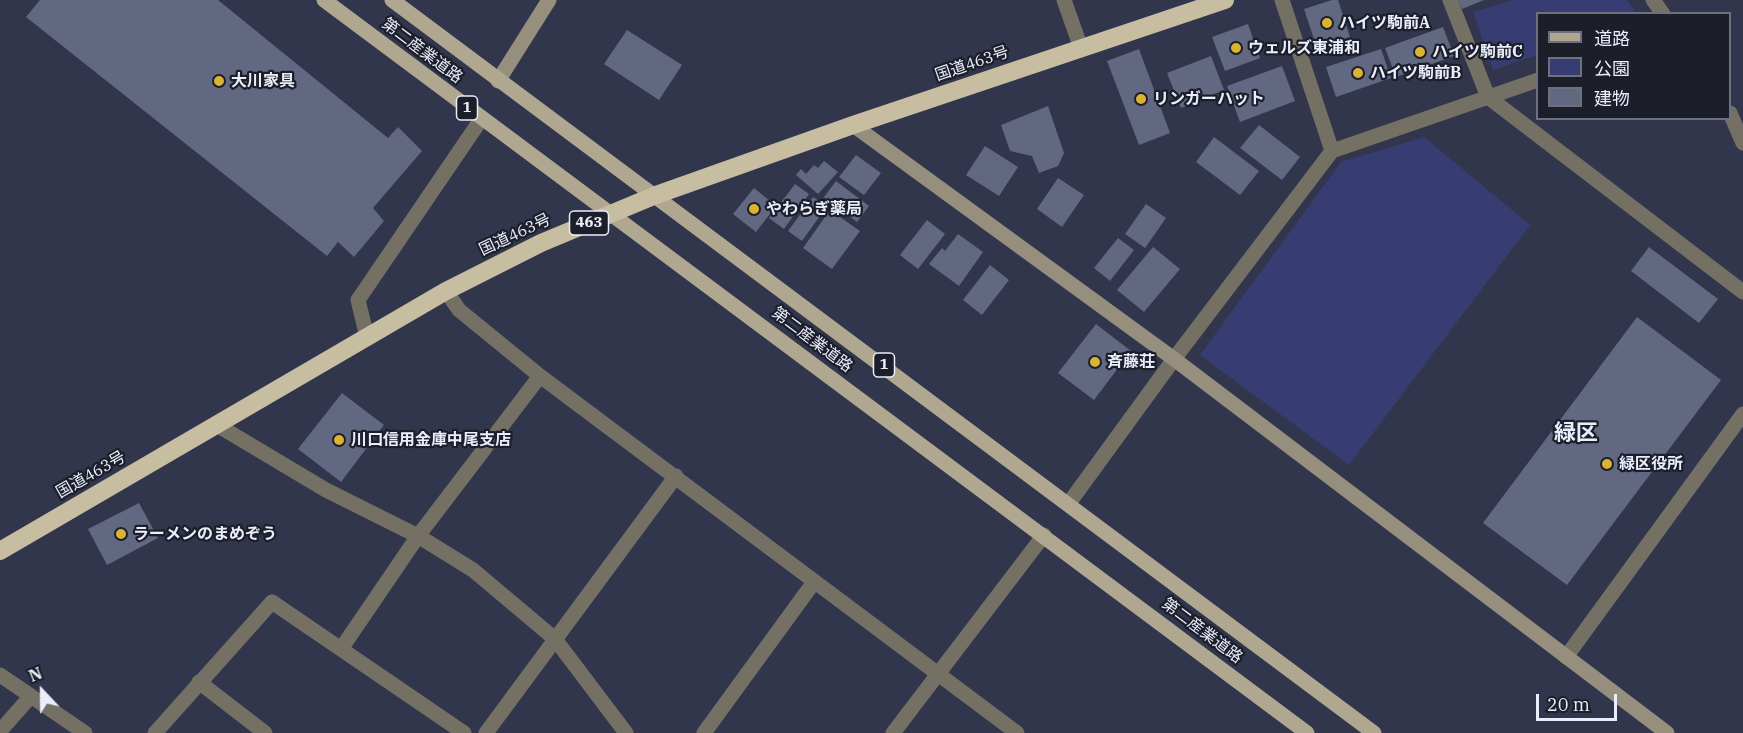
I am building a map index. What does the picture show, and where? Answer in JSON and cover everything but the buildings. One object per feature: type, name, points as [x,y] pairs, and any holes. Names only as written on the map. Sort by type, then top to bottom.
[{"type":"highway","name":"国道463号","points":[[0,551],[446,291],[541,243],[656,195],[853,125],[1225,0]]},
{"type":"main road","name":"第二産業道路","points":[[324,0],[1307,733]]},
{"type":"main road","name":"第二産業道路","points":[[392,0],[498,81],[656,195],[1069,503],[1374,733]]},
{"type":"street","points":[[498,81],[549,0]]},
{"type":"street","points":[[1064,0],[1081,48]]},
{"type":"street","points":[[1282,0],[1332,151]]},
{"type":"street","points":[[1450,0],[1488,97],[1743,292]]},
{"type":"street","points":[[1069,503],[1174,359],[1332,151],[1536,81]]},
{"type":"street","points":[[1731,114],[1743,143]]},
{"type":"street","points":[[367,337],[358,300],[482,118]]},
{"type":"street","points":[[853,125],[1174,359],[1667,733]]},
{"type":"street","points":[[446,291],[459,310],[540,376],[1017,733]]},
{"type":"street","points":[[341,649],[418,536],[540,376]]},
{"type":"street","points":[[1566,657],[1743,414]]},
{"type":"street","points":[[217,425],[326,490],[418,536],[473,570],[555,639],[626,733]]},
{"type":"street","points":[[486,733],[676,476]]},
{"type":"street","points":[[893,733],[1044,535]]},
{"type":"street","points":[[704,733],[814,582]]},
{"type":"street","points":[[155,733],[272,602],[464,733]]},
{"type":"street","points":[[0,675],[85,733]]},
{"type":"street","points":[[199,682],[265,733]]},
{"type":"street","points":[[0,731],[31,696]]},
{"type":"green space","points":[[1512,0],[1627,0],[1635,12],[1536,12],[1536,55],[1493,70],[1473,12]]},
{"type":"green space","points":[[1424,137],[1530,225],[1349,465],[1200,355],[1341,162]]},
{"type":"place","name":"ハイツ駒前A","points":[[1327,23]]},
{"type":"place","name":"ウェルズ東浦和","points":[[1236,48]]},
{"type":"place","name":"ハイツ駒前C","points":[[1420,52]]},
{"type":"place","name":"ハイツ駒前B","points":[[1358,73]]},
{"type":"place","name":"大川家具","points":[[219,81]]},
{"type":"place","name":"リンガーハット","points":[[1141,99]]},
{"type":"place","name":"やわらぎ薬局","points":[[754,209]]},
{"type":"place","name":"斉藤荘","points":[[1095,362]]},
{"type":"place","name":"川口信用金庫中尾支店","points":[[339,440]]},
{"type":"place","name":"緑区役所","points":[[1607,464]]},
{"type":"place","name":"ラーメンのまめぞう","points":[[121,534]]},
{"type":"district","name":"緑区","points":[[1576,434]]}]
